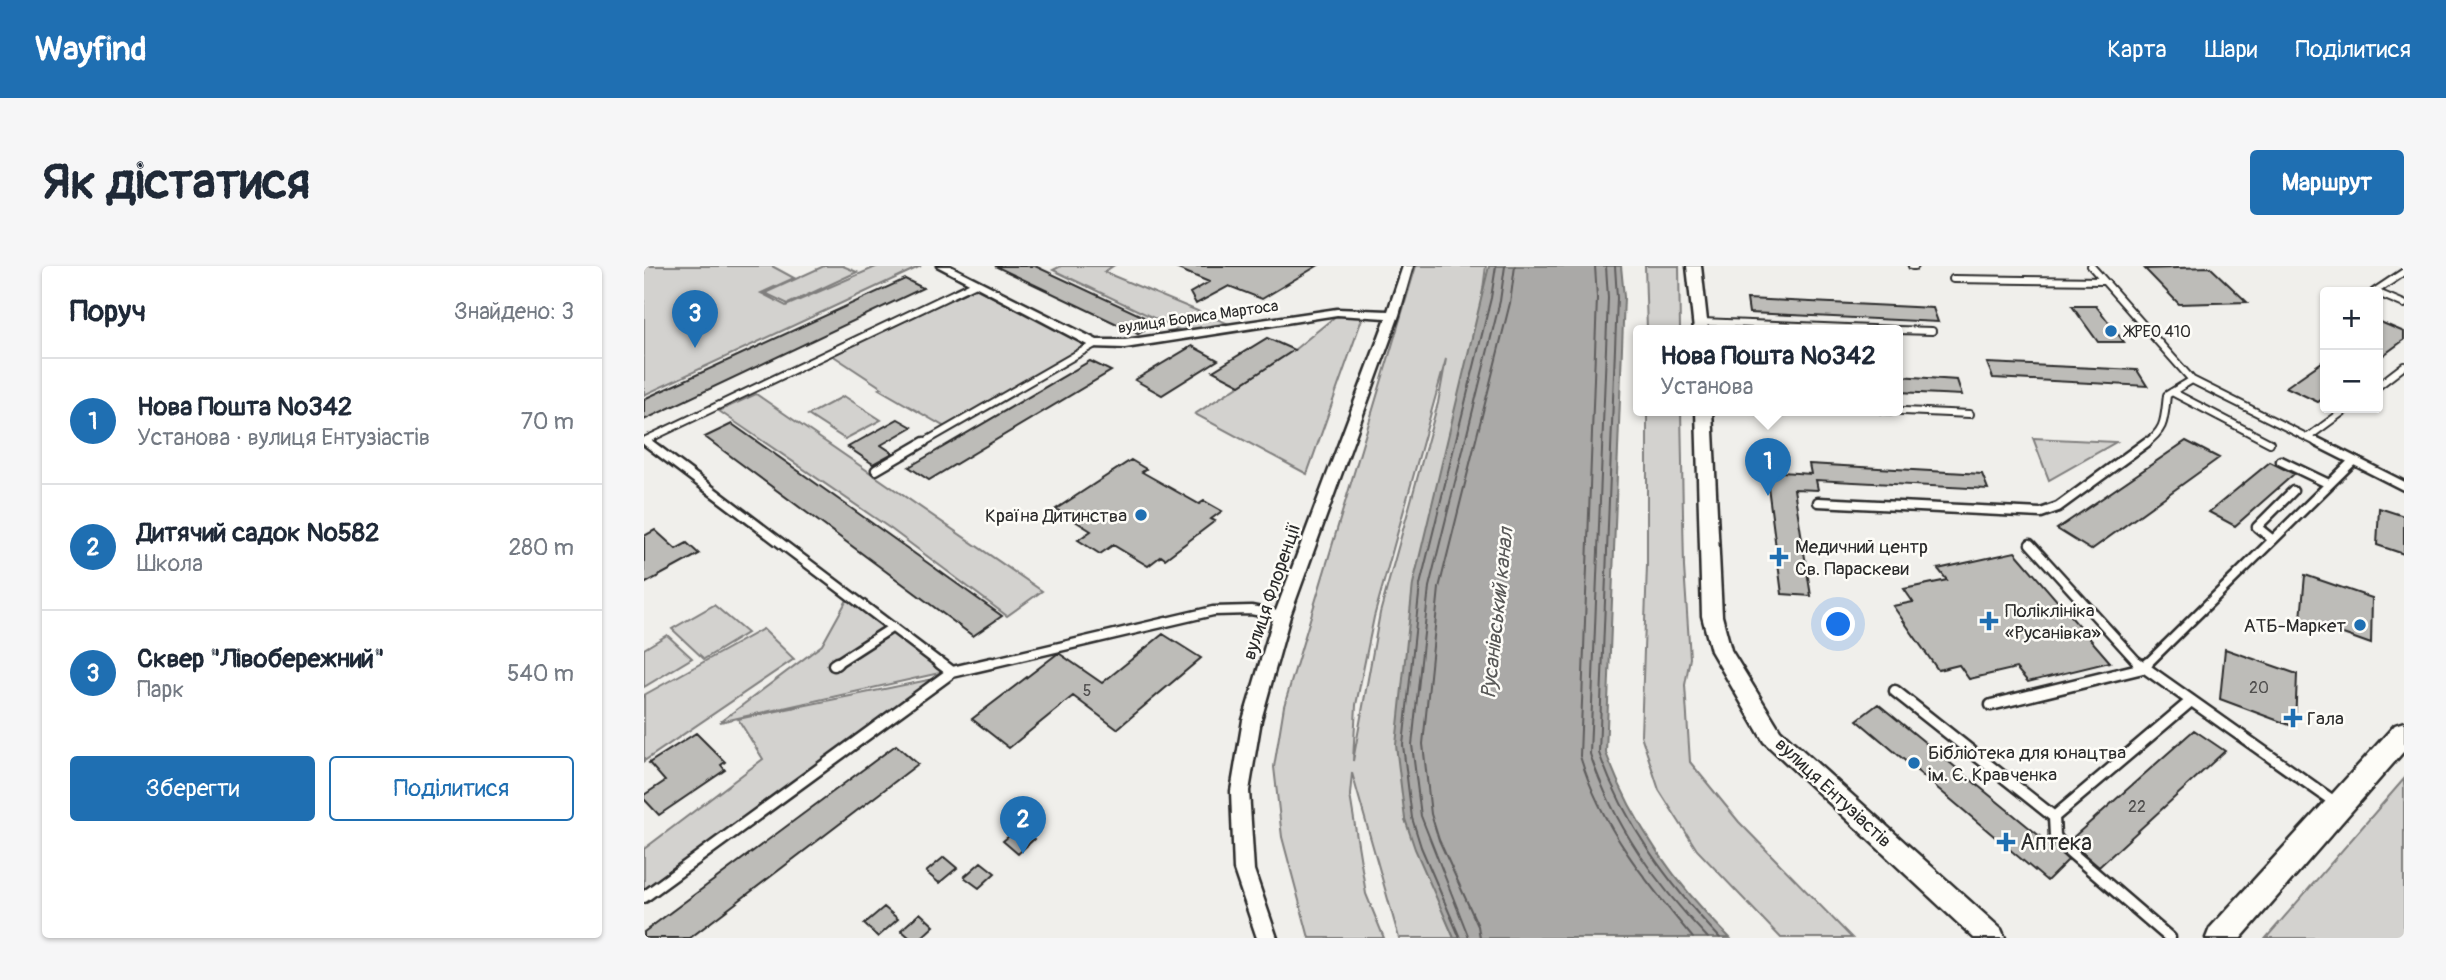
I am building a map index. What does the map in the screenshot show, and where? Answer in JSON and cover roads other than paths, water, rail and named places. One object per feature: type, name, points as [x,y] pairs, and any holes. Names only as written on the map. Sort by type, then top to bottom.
[{"type":"main road","points":[[2221,938],[2404,733]]},
{"type":"street","name":"вулиця Бориса Мартоса","points":[[942,266],[1096,344],[1125,344],[1337,312],[1393,315]]},
{"type":"street","name":"вулиця Флоренції","points":[[1267,938],[1244,870],[1240,791],[1252,720],[1282,616],[1393,315],[1408,266]]},
{"type":"street","points":[[1694,266],[1701,325]]},
{"type":"street","name":"вулиця Ентузіастів","points":[[1704,416],[1712,616],[1721,651],[1772,736],[1992,938]]},
{"type":"lane","points":[[2091,266],[2192,380],[2404,486]]},
{"type":"lane","points":[[2383,288],[2404,272]]},
{"type":"lane","points":[[1953,279],[2104,281]]},
{"type":"lane","points":[[953,672],[645,441],[976,283]]},
{"type":"lane","points":[[2383,295],[2404,304]]},
{"type":"lane","points":[[1903,330],[1932,331]]},
{"type":"lane","points":[[876,470],[1096,344]]},
{"type":"lane","points":[[2383,382],[2404,366]]},
{"type":"lane","points":[[1818,502],[2021,513],[2050,511],[2159,434],[2164,424],[2167,395],[2192,380]]},
{"type":"lane","points":[[2172,392],[2270,443]]},
{"type":"lane","points":[[1903,411],[1970,414]]},
{"type":"lane","points":[[2307,438],[2341,413]]},
{"type":"lane","points":[[2281,461],[2329,484]]},
{"type":"lane","points":[[1991,705],[2143,668],[2353,461]]},
{"type":"lane","points":[[2273,540],[2256,527],[2292,491]]},
{"type":"lane","points":[[2030,544],[2143,668],[2340,806]]},
{"type":"lane","points":[[644,897],[953,672],[1213,611],[1251,610],[1282,616]]},
{"type":"lane","points":[[834,665],[893,627]]},
{"type":"lane","points":[[1895,691],[2054,817],[2055,836],[2061,844],[2170,938]]},
{"type":"lane","points":[[2054,817],[2191,701]]},
{"type":"water","name":"Русанівський канал","points":[[1489,266],[1621,266],[1624,297],[1606,753],[1629,805],[1658,852],[1691,896],[1730,938],[1454,938],[1415,849],[1405,819],[1396,745],[1413,584]]},
{"type":"place","name":"ЖРЕО 410","points":[[2111,331]]},
{"type":"place","name":"Сквер \"Лівобережний\"","points":[[695,348]]},
{"type":"place","name":"Нова Пошта №342","points":[[1768,496]]},
{"type":"place","name":"Країна Дитинства","points":[[1141,515]]},
{"type":"place","name":"Медичний центр Св. Параскеви","points":[[1779,557]]},
{"type":"place","name":"Поліклініка «Русанівка»","points":[[1989,621]]},
{"type":"place","name":"АТБ-Маркет","points":[[2360,625]]},
{"type":"place","name":"Гала","points":[[2293,718]]},
{"type":"place","name":"Бібліотека для юнацтва ім. Є. Кравченка","points":[[1914,763]]},
{"type":"place","name":"Аптека","points":[[2006,842]]},
{"type":"place","name":"Дитячий садок №582","points":[[1023,854]]}]
